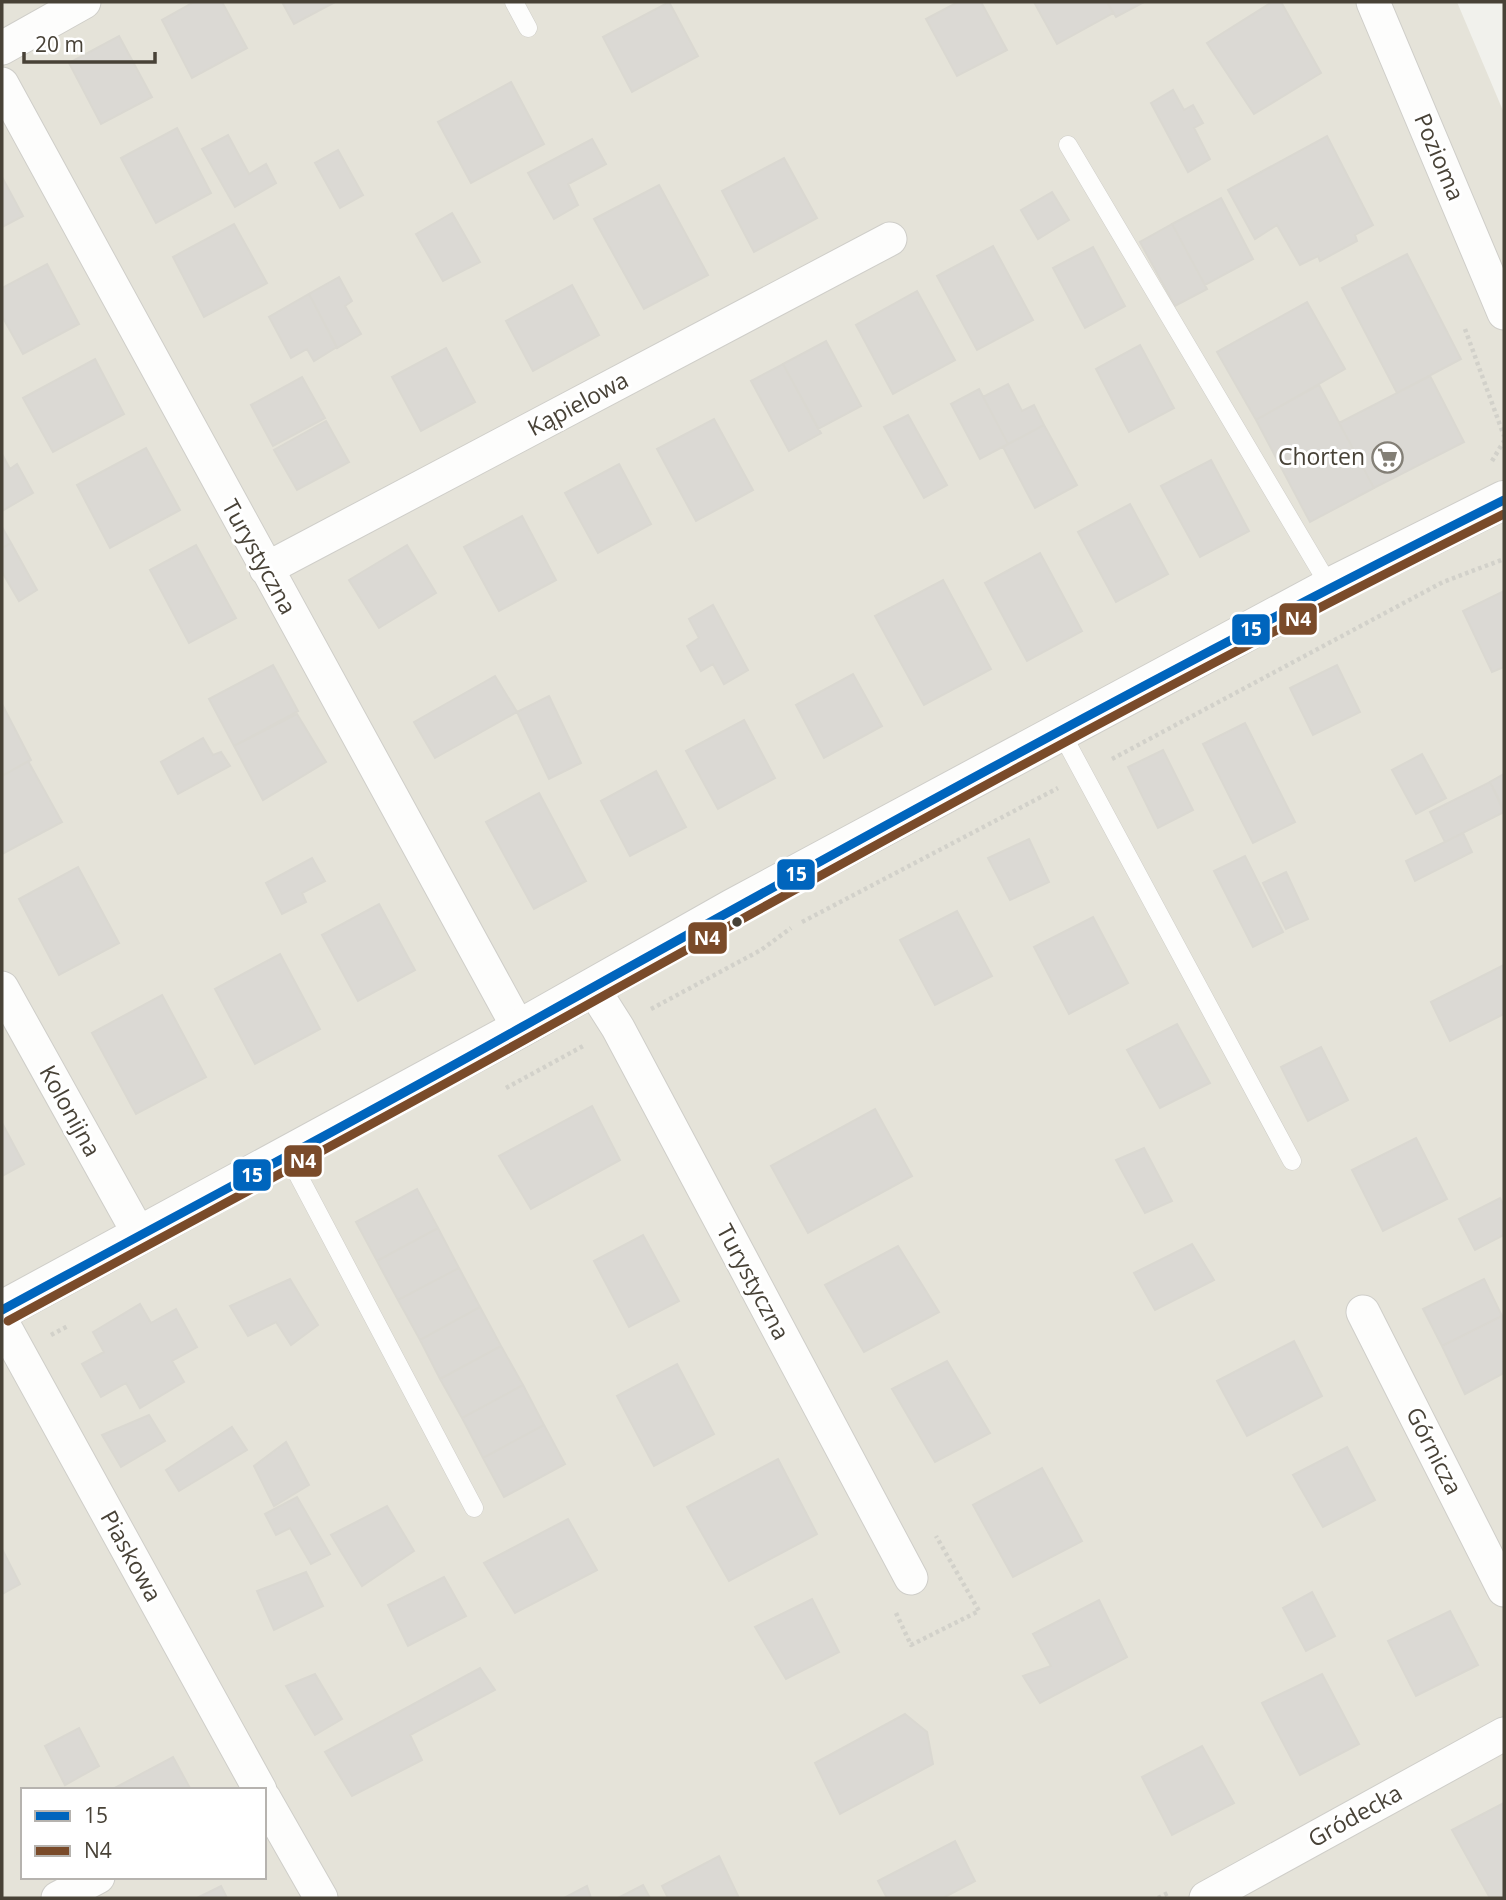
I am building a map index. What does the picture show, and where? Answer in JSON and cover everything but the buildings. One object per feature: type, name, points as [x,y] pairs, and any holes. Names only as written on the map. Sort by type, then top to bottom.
[{"type":"street","points":[[2,48],[84,2]]},
{"type":"street","name":"Pozioma","points":[[1373,2],[1504,313]]},
{"type":"street","name":"Turystyczna","points":[[2,84],[519,1029]]},
{"type":"street","name":"Kąpielowa","points":[[266,569],[890,239]]},
{"type":"street","points":[[2,1310],[519,1029],[733,908],[1062,734],[1330,587],[1504,500]]},
{"type":"street","name":"Turystyczna","points":[[592,987],[618,1028],[911,1578]]},
{"type":"street","name":"Kolonijna","points":[[2,988],[139,1234]]},
{"type":"street","name":"Górnicza","points":[[1363,1312],[1504,1590]]},
{"type":"street","name":"Piaskowa","points":[[2,1322],[259,1788]]},
{"type":"street","name":"Gródecka","points":[[1206,1898],[1504,1734]]},
{"type":"street","points":[[266,1802],[321,1898]]},
{"type":"street","points":[[58,1898],[94,1879]]},
{"type":"lane","points":[[514,2],[528,28]]},
{"type":"lane","points":[[1068,145],[1330,587]]},
{"type":"lane","points":[[1062,734],[1292,1161]]},
{"type":"lane","points":[[287,1154],[474,1508]]},
{"type":"path","points":[[1474,352],[1504,436]]},
{"type":"path","points":[[505,1088],[761,950],[788,930],[1443,582],[1504,559]]},
{"type":"path","points":[[19,1354],[76,1321]]},
{"type":"shaded area","points":[[2,2],[1457,2],[1504,113],[1504,1898],[2,1898]]},
{"type":"transit line","name":"15","points":[[2,1310],[393,1099],[1010,758],[1256,627],[1504,500]]},
{"type":"transit line","name":"N4","points":[[8,1321],[1012,771],[1257,640],[1504,514]]},
{"type":"place","name":"Chorten","points":[[1388,457]]}]
